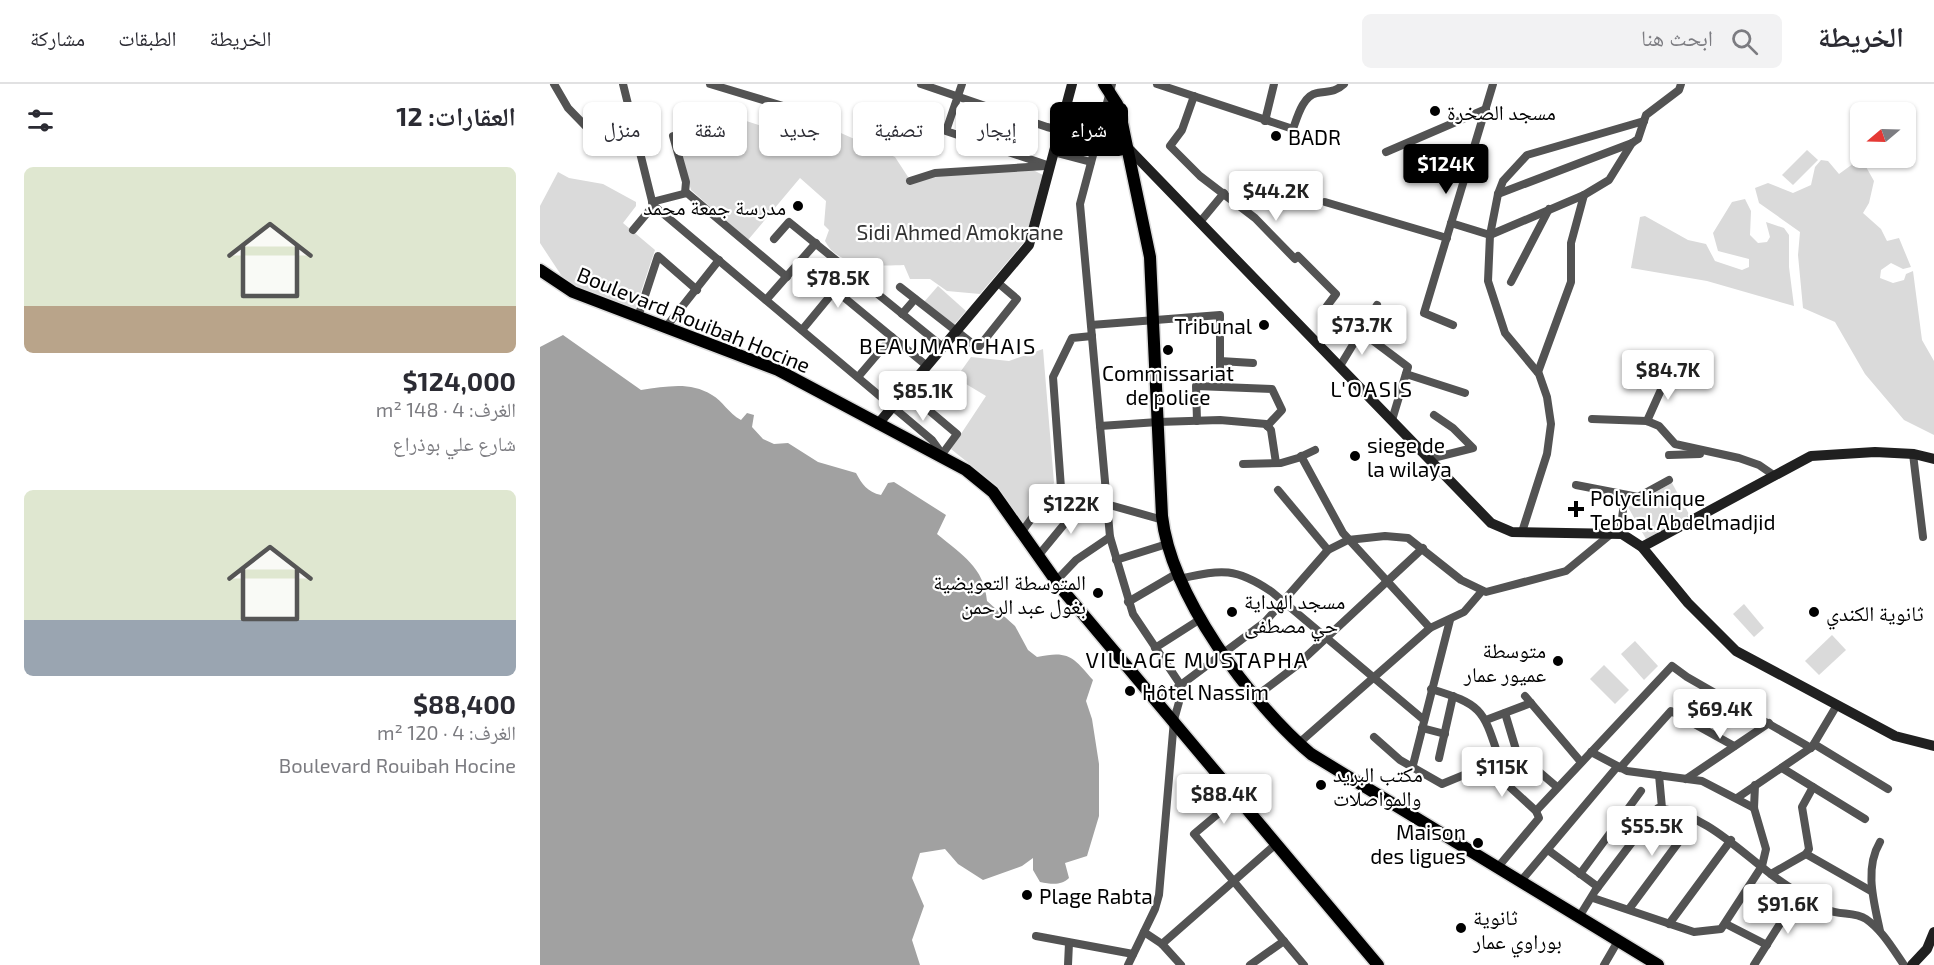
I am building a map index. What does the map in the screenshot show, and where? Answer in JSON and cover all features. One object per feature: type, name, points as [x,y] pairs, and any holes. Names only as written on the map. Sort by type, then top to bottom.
[{"type":"main road","points":[[1067,102],[1072,84]]},
{"type":"main road","points":[[1108,87],[1114,102]]},
{"type":"main road","points":[[1128,148],[1491,523],[1506,531],[1615,534],[1642,547],[1688,603],[1736,651],[1900,739],[1934,746]]},
{"type":"main road","points":[[1128,152],[1150,257],[1155,320],[1163,520],[1167,544],[1177,576],[1224,654],[1255,697],[1299,744],[1331,768],[1658,965]]},
{"type":"main road","points":[[878,424],[1029,245],[1052,156]]},
{"type":"main road","name":"Boulevard Rouibah Hocine","points":[[540,270],[567,289],[752,358],[944,456],[993,492],[1056,581],[1378,965]]},
{"type":"main road","points":[[1642,547],[1811,456],[1875,452],[1912,454],[1934,459]]},
{"type":"main road","points":[[1912,965],[1927,949],[1934,932]]},
{"type":"street","points":[[554,84],[568,108],[583,123]]},
{"type":"street","points":[[623,84],[653,204],[932,440],[944,456],[957,434],[906,391]]},
{"type":"street","points":[[710,84],[773,102]]},
{"type":"street","points":[[921,84],[1050,127]]},
{"type":"street","points":[[962,84],[946,131],[1050,166]]},
{"type":"street","points":[[1160,84],[1293,129],[1308,98],[1316,93],[1335,91],[1344,84]]},
{"type":"street","points":[[1265,121],[1274,84]]},
{"type":"street","points":[[1453,325],[1424,312],[1493,84]]},
{"type":"street","points":[[1498,194],[1632,143],[1638,139],[1646,115],[1679,90],[1681,84]]},
{"type":"street","points":[[1105,102],[1108,87]]},
{"type":"street","points":[[1194,96],[1182,130],[1170,146],[1200,176],[1255,218],[1294,260],[1299,256],[1323,279],[1336,294],[1327,306],[1408,367],[1392,420]]},
{"type":"street","points":[[1386,152],[1486,109]]},
{"type":"street","points":[[1522,532],[1551,434],[1547,397],[1538,372],[1502,327],[1488,281],[1490,235],[1498,194],[1503,181],[1527,155],[1644,121]]},
{"type":"street","points":[[1451,223],[1490,235],[1584,195],[1609,180],[1632,143]]},
{"type":"street","points":[[679,156],[686,182],[686,193]]},
{"type":"street","points":[[1068,156],[1091,162]]},
{"type":"street","points":[[1093,156],[1080,204],[1110,537],[1128,602],[1155,648],[1180,684],[1179,702],[1174,720],[1160,888],[1155,909],[1128,965]]},
{"type":"street","points":[[910,181],[932,173],[1050,166]]},
{"type":"street","points":[[633,230],[653,204],[686,193]]},
{"type":"street","points":[[686,193],[787,277]]},
{"type":"street","points":[[1200,222],[1224,193]]},
{"type":"street","points":[[1538,372],[1571,282],[1571,243],[1584,195]]},
{"type":"street","points":[[1325,202],[1447,238]]},
{"type":"street","points":[[1511,282],[1549,209]]},
{"type":"street","points":[[774,239],[789,222],[942,347]]},
{"type":"street","points":[[766,300],[816,243]]},
{"type":"street","points":[[638,317],[658,256],[697,290]]},
{"type":"street","points":[[666,327],[719,260]]},
{"type":"street","points":[[800,261],[927,366]]},
{"type":"street","points":[[900,286],[978,348],[1017,299],[997,282]]},
{"type":"street","points":[[802,330],[835,290]]},
{"type":"street","points":[[902,314],[915,299]]},
{"type":"street","points":[[1340,366],[1377,305]]},
{"type":"street","points":[[1091,325],[1220,315],[1220,373]]},
{"type":"street","points":[[1060,488],[1053,377],[1072,338],[1092,336]]},
{"type":"street","points":[[858,378],[892,337]]},
{"type":"street","points":[[1639,360],[1668,362],[1669,372],[1647,421]]},
{"type":"street","points":[[1220,361],[1253,363]]},
{"type":"street","points":[[1669,372],[1699,381]]},
{"type":"street","points":[[1406,374],[1465,393]]},
{"type":"street","points":[[1197,421],[1196,386],[1272,389],[1282,410],[1267,426]]},
{"type":"street","points":[[1429,459],[1473,448],[1453,428],[1434,415]]},
{"type":"street","points":[[1592,419],[1647,421],[1659,426],[1675,444],[1739,458],[1759,465],[1775,476]]},
{"type":"street","points":[[1100,426],[1220,420],[1267,426],[1271,430],[1276,463]]},
{"type":"street","points":[[1243,464],[1276,463],[1315,450]]},
{"type":"street","points":[[1669,455],[1708,453]]},
{"type":"street","points":[[1912,454],[1921,537],[1934,534]]},
{"type":"street","points":[[1301,456],[1315,477],[1336,523],[1348,540],[1430,628]]},
{"type":"street","points":[[1576,485],[1638,497],[1669,480]]},
{"type":"street","points":[[1021,533],[1053,489],[1060,488],[1108,505],[1163,520]]},
{"type":"street","points":[[1278,490],[1328,550]]},
{"type":"street","points":[[1158,702],[1265,622],[1328,550],[1348,540],[1402,536],[1423,548],[1461,580],[1482,591],[1490,591],[1566,571],[1615,534],[1625,495]]},
{"type":"street","points":[[1038,556],[1066,522],[1092,500]]},
{"type":"street","points":[[1056,581],[1076,560],[1110,537]]},
{"type":"street","points":[[1116,560],[1167,544]]},
{"type":"street","points":[[1255,697],[1326,638],[1423,548]]},
{"type":"street","points":[[1128,602],[1177,576],[1233,571],[1254,580],[1373,678],[1423,724],[1444,734]]},
{"type":"street","points":[[1299,744],[1430,628],[1464,612],[1482,591]]},
{"type":"street","points":[[1155,648],[1202,618]]},
{"type":"street","points":[[1413,765],[1450,620]]},
{"type":"street","points":[[1536,811],[1672,666],[1768,723],[1888,789]]},
{"type":"street","points":[[1431,689],[1475,706],[1486,720],[1500,761]]},
{"type":"street","points":[[1439,758],[1453,696]]},
{"type":"street","points":[[1525,696],[1581,762]]},
{"type":"street","points":[[1486,720],[1531,703]]},
{"type":"street","points":[[1737,798],[1812,746],[1837,705]]},
{"type":"street","points":[[1521,882],[1618,768],[1671,711],[1734,746]]},
{"type":"street","points":[[1505,712],[1517,753],[1557,787]]},
{"type":"street","points":[[1686,779],[1768,723]]},
{"type":"street","points":[[1374,737],[1400,760],[1413,765],[1442,783],[1517,753]]},
{"type":"street","points":[[1591,752],[1618,768],[1702,781],[1754,808]]},
{"type":"street","points":[[1487,766],[1536,811],[1539,818],[1498,867]]},
{"type":"street","points":[[1782,768],[1865,819]]},
{"type":"street","points":[[1659,775],[1662,808]]},
{"type":"street","points":[[1593,898],[1669,924],[1701,932],[1717,931],[1726,924],[1762,866],[1766,849],[1754,808],[1755,785]]},
{"type":"street","points":[[1771,874],[1806,854],[1809,849],[1802,807],[1813,787]]},
{"type":"street","points":[[1580,874],[1641,791]]},
{"type":"street","points":[[1238,797],[1194,834],[1304,965]]},
{"type":"street","points":[[1579,917],[1598,887],[1658,808],[1662,808],[1695,820],[1731,840],[1771,874],[1828,910],[1857,914],[1881,933],[1904,965]]},
{"type":"street","points":[[1629,909],[1695,820]]},
{"type":"street","points":[[1669,924],[1731,840]]},
{"type":"street","points":[[1881,842],[1875,851],[1871,891],[1881,933]]},
{"type":"street","points":[[1162,944],[1276,844]]},
{"type":"street","points":[[1548,850],[1598,887]]},
{"type":"street","points":[[1806,854],[1871,891]]},
{"type":"street","points":[[1754,965],[1800,892]]},
{"type":"street","points":[[1726,924],[1767,945]]},
{"type":"street","points":[[1144,932],[1162,944],[1181,965]]},
{"type":"street","points":[[1036,936],[1133,954]]},
{"type":"street","points":[[1250,965],[1284,941]]},
{"type":"street","points":[[1604,965],[1618,941]]},
{"type":"street","points":[[1068,965],[1069,943]]},
{"type":"green space","name":"Sidi Ahmed Amokrane","points":[[747,121],[759,125],[759,156],[841,156],[841,133],[853,138],[853,156],[895,157],[912,183],[935,176],[1033,170],[1043,175],[1025,241],[980,294],[947,291],[930,279],[910,279],[904,265],[860,264],[839,256],[825,241],[829,230],[824,225],[826,201],[800,178],[748,240],[691,190],[682,156],[747,156]]},
{"type":"green space","points":[[1807,150],[1818,160],[1793,185],[1782,175]]},
{"type":"green space","points":[[1821,160],[1828,161],[1839,174],[1850,166],[1850,168],[1867,168],[1874,181],[1869,203],[1863,213],[1881,229],[1887,241],[1899,238],[1911,267],[1903,269],[1891,263],[1881,270],[1880,278],[1893,283],[1904,280],[1906,274],[1913,271],[1922,340],[1934,361],[1934,435],[1904,420],[1865,374],[1835,322],[1803,308],[1798,255],[1800,232],[1759,203],[1755,188],[1768,183],[1793,193],[1811,185],[1815,167]]},
{"type":"green space","points":[[558,172],[569,178],[603,184],[636,202],[636,206],[623,223],[655,250],[635,310],[565,281],[540,243],[540,206]]},
{"type":"green space","points":[[1745,199],[1751,211],[1750,235],[1758,243],[1767,242],[1770,237],[1766,222],[1784,228],[1789,235],[1789,267],[1794,306],[1707,281],[1631,268],[1640,217],[1645,216],[1688,240],[1706,244],[1715,261],[1742,270],[1749,267],[1749,259],[1718,251],[1713,233],[1732,202]]},
{"type":"green space","points":[[938,286],[966,311],[953,326],[924,302]]},
{"type":"green space","points":[[1043,349],[1054,483],[1022,527],[997,486],[951,449],[986,396],[956,378],[971,357],[1009,361]]},
{"type":"green space","points":[[1672,483],[1690,516],[1646,539],[1628,507]]},
{"type":"green space","points":[[1744,604],[1764,628],[1754,637],[1733,614]]},
{"type":"green space","points":[[1832,635],[1846,650],[1819,675],[1805,661]]},
{"type":"green space","points":[[1635,641],[1658,666],[1644,680],[1621,654]]},
{"type":"green space","points":[[1604,665],[1629,690],[1615,704],[1590,679]]},
{"type":"shaded area","points":[[563,335],[641,390],[686,386],[703,391],[716,398],[741,420],[747,413],[754,415],[752,427],[763,439],[774,444],[788,443],[818,462],[856,473],[865,487],[876,494],[881,495],[888,483],[894,482],[946,515],[937,534],[963,555],[976,570],[985,589],[987,601],[1015,626],[1028,650],[1037,657],[1056,654],[1069,657],[1093,680],[1086,701],[1092,719],[1099,764],[1099,816],[1087,856],[1065,863],[1069,878],[1066,881],[1052,884],[1040,882],[1033,870],[1033,858],[1022,866],[983,880],[958,864],[945,849],[920,853],[912,878],[924,906],[912,940],[920,965],[540,965],[540,347]]},
{"type":"place","name":"مسجد الصخرة","points":[[1435,111]]},
{"type":"place","name":"BADR","points":[[1276,136]]},
{"type":"place","name":"مدرسة جمعة محمد","points":[[798,206]]},
{"type":"place","name":"Tribunal","points":[[1264,325]]},
{"type":"place","name":"Commissariat de police","points":[[1168,350]]},
{"type":"place","name":"siege de la wilaya","points":[[1355,456]]},
{"type":"place","name":"Polyclinique Tebbal Abdelmadjid","points":[[1576,509]]},
{"type":"place","name":"المتوسطة التعويضية بغول عبد الرحمن","points":[[1098,593]]},
{"type":"place","name":"مسجد الهداية حي مصطفى","points":[[1232,612]]},
{"type":"place","name":"ثانوية الكندي","points":[[1814,612]]},
{"type":"place","name":"متوسطة عميور عمار","points":[[1558,661]]},
{"type":"place","name":"Hôtel Nassim","points":[[1130,691]]},
{"type":"place","name":"مكتب البريد والمواصلات","points":[[1321,785]]},
{"type":"place","name":"Maison des ligues","points":[[1478,843]]},
{"type":"place","name":"Plage Rabta","points":[[1027,895]]},
{"type":"place","name":"ثانوية بوراوي عمار","points":[[1461,928]]},
{"type":"district","name":"BEAUMARCHAIS","points":[[948,345]]},
{"type":"district","name":"L'OASIS","points":[[1372,388]]},
{"type":"district","name":"VILLAGE MUSTAPHA","points":[[1197,659]]}]
